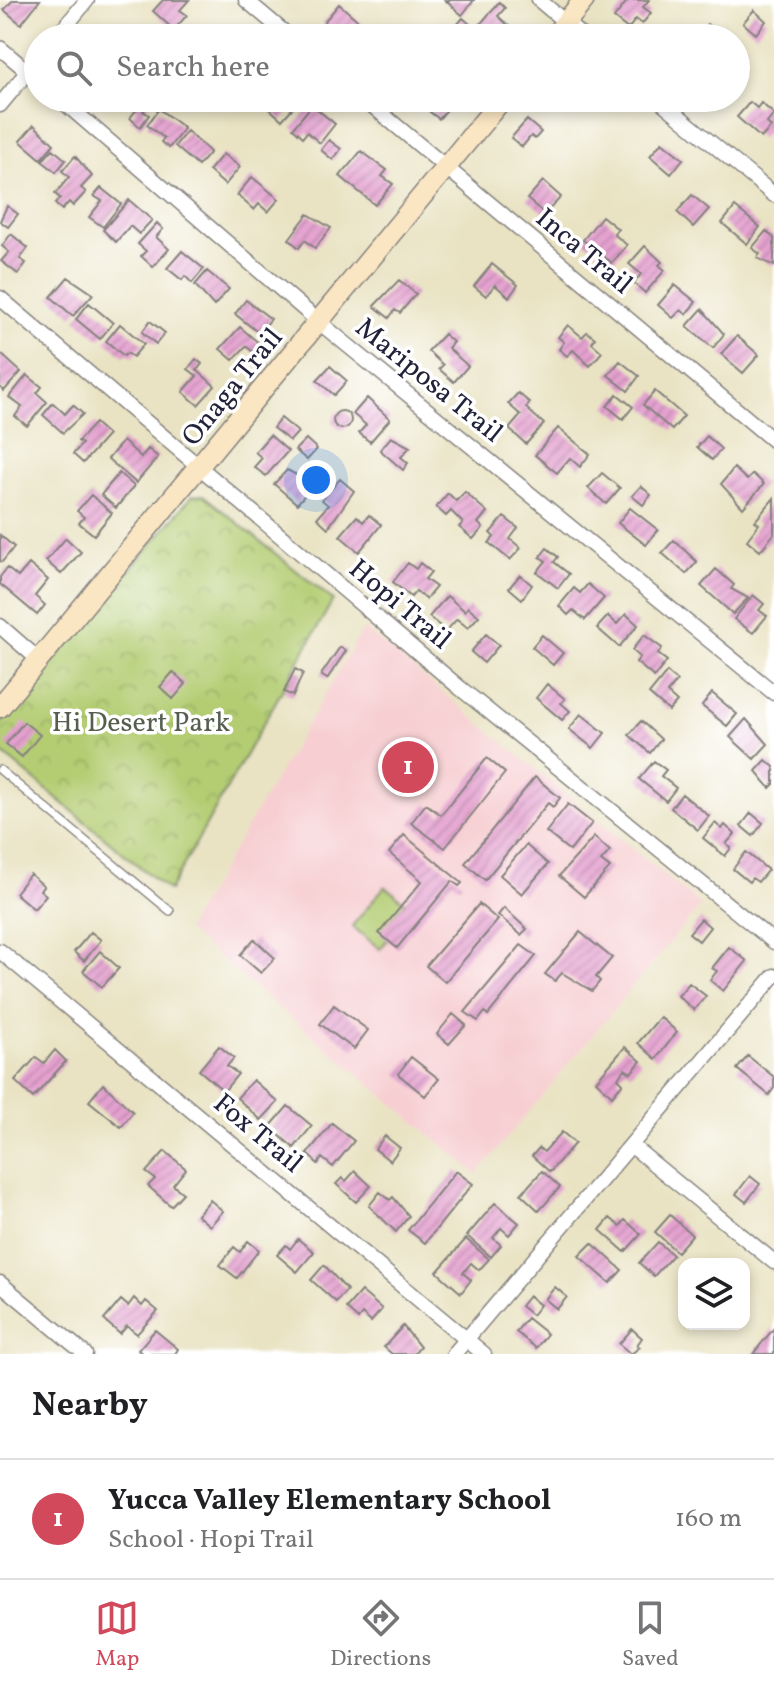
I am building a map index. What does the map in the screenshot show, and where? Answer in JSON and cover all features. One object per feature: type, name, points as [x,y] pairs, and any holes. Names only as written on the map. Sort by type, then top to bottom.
[{"type":"street","points":[[67,24],[87,0]]},
{"type":"street","points":[[246,0],[274,24]]},
{"type":"street","points":[[539,0],[555,24]]},
{"type":"street","points":[[564,24],[584,0]]},
{"type":"street","points":[[0,48],[24,68]]},
{"type":"street","points":[[0,105],[24,84]]},
{"type":"street","name":"Mariposa Trail","points":[[75,112],[319,322],[774,693]]},
{"type":"street","name":"Inca Trail","points":[[380,112],[774,441]]},
{"type":"street","name":"Onaga Trail","points":[[0,707],[491,112]]},
{"type":"street","points":[[674,112],[774,195]]},
{"type":"street","name":"Hopi Trail","points":[[0,298],[460,688],[774,942]]},
{"type":"street","points":[[0,626],[39,660]]},
{"type":"street","name":"Fox Trail","points":[[0,951],[484,1354]]},
{"type":"street","points":[[454,1354],[774,976]]},
{"type":"street","points":[[632,1146],[774,1262]]},
{"type":"street","points":[[0,1283],[85,1354]]},
{"type":"lane","points":[[0,770],[170,911]]},
{"type":"shaded area","points":[[364,628],[701,905],[477,1174],[186,930]]},
{"type":"green space","name":"Hi Desert Park","points":[[203,495],[333,600],[169,891],[0,751],[0,725],[192,496]]},
{"type":"green space","points":[[385,886],[413,909],[380,949],[352,926]]},
{"type":"building","points":[[13,0],[40,0],[21,24],[4,10]]},
{"type":"building","points":[[163,0],[189,0],[180,10],[187,15],[179,24],[167,24],[153,11]]},
{"type":"building","points":[[445,0],[474,0],[462,15]]},
{"type":"building","points":[[628,0],[649,0],[643,7],[651,13],[642,24],[636,19],[632,24],[622,24],[614,18]]},
{"type":"building","points":[[499,2],[505,8],[498,16],[507,24],[480,24]]},
{"type":"building","points":[[339,4],[362,24],[324,24]]},
{"type":"building","points":[[754,10],[766,21],[756,34],[750,29],[750,24],[743,23]]},
{"type":"building","points":[[750,102],[757,108],[761,103],[774,114],[767,123],[771,127],[761,138],[737,117],[741,112],[750,112]]},
{"type":"building","points":[[135,112],[149,115],[140,127],[130,118]]},
{"type":"building","points":[[157,112],[163,112],[184,128],[169,148],[161,142],[164,138],[147,125]]},
{"type":"building","points":[[273,112],[289,112],[282,120]]},
{"type":"building","points":[[306,112],[320,112],[335,124],[320,143],[307,132],[303,137],[293,128]]},
{"type":"building","points":[[430,112],[445,112],[439,119]]},
{"type":"building","points":[[527,120],[541,132],[535,139],[531,136],[522,147],[511,138]]},
{"type":"building","points":[[34,125],[54,144],[41,159],[20,141]]},
{"type":"building","points":[[187,131],[210,152],[198,166],[175,146]]},
{"type":"building","points":[[329,140],[341,149],[333,160],[321,150]]},
{"type":"building","points":[[662,142],[683,159],[671,174],[650,156]]},
{"type":"building","points":[[53,149],[66,160],[56,172],[42,161]]},
{"type":"building","points":[[361,151],[387,170],[382,176],[393,184],[375,205],[340,176]]},
{"type":"building","points":[[223,154],[240,167],[225,185],[209,171]]},
{"type":"building","points":[[75,156],[92,176],[81,188],[86,192],[73,206],[69,202],[62,210],[55,204],[60,198],[55,194],[69,177],[62,171]]},
{"type":"building","points":[[252,177],[279,199],[268,212],[259,204],[254,210],[237,195]]},
{"type":"building","points":[[543,181],[561,197],[545,214],[527,199]]},
{"type":"building","points":[[101,188],[121,204],[103,227],[89,217],[102,201],[94,196]]},
{"type":"building","points":[[692,195],[709,209],[693,227],[677,212]]},
{"type":"building","points":[[129,200],[152,220],[139,234],[130,226],[116,242],[103,230]]},
{"type":"building","points":[[7,206],[18,214],[8,227],[0,221]]},
{"type":"building","points":[[735,207],[760,227],[747,244],[722,223]]},
{"type":"building","points":[[308,214],[331,228],[315,248],[305,240],[299,248],[289,239]]},
{"type":"building","points":[[602,216],[618,229],[614,234],[627,245],[612,263],[583,240]]},
{"type":"building","points":[[157,223],[163,229],[156,237],[169,249],[153,267],[141,256],[146,251],[138,244]]},
{"type":"building","points":[[766,231],[774,238],[774,266],[757,258],[760,254],[752,248]]},
{"type":"building","points":[[11,234],[28,248],[20,259],[26,263],[18,274],[1,261],[9,252],[2,246]]},
{"type":"building","points":[[645,246],[662,262],[659,265],[665,270],[645,293],[634,283],[641,274],[629,264]]},
{"type":"building","points":[[182,251],[204,269],[192,283],[185,276],[182,280],[167,268]]},
{"type":"building","points":[[492,264],[518,285],[509,297],[495,285],[486,296],[474,286]]},
{"type":"building","points":[[207,271],[229,289],[214,306],[195,285]]},
{"type":"building","points":[[68,277],[93,294],[73,316],[51,297]]},
{"type":"building","points":[[399,280],[416,294],[400,313],[395,310],[389,318],[374,306]]},
{"type":"building","points":[[675,285],[696,302],[686,314],[681,310],[673,318],[658,305]]},
{"type":"building","points":[[246,300],[271,319],[259,333],[235,314]]},
{"type":"building","points":[[89,303],[113,323],[100,339],[76,319]]},
{"type":"building","points":[[702,309],[724,334],[713,348],[687,326]]},
{"type":"building","points":[[150,321],[165,333],[156,344],[142,332]]},
{"type":"building","points":[[120,324],[144,344],[133,357],[127,353],[124,356],[106,341]]},
{"type":"building","points":[[568,325],[582,337],[587,332],[595,338],[592,343],[602,352],[590,366],[573,350],[567,356],[559,349],[564,342],[558,337]]},
{"type":"building","points":[[240,327],[261,345],[254,353],[246,346],[233,360],[220,349]]},
{"type":"building","points":[[444,334],[453,342],[448,348],[468,366],[454,382],[439,369],[443,365],[428,351]]},
{"type":"building","points":[[737,336],[759,355],[743,373],[721,354]]},
{"type":"building","points":[[0,353],[21,372],[4,391],[0,387]]},
{"type":"building","points":[[196,359],[202,364],[197,370],[215,386],[198,405],[183,392],[197,376],[188,369]]},
{"type":"building","points":[[620,361],[639,376],[628,391],[608,375]]},
{"type":"building","points":[[330,366],[347,381],[334,395],[317,380]]},
{"type":"building","points":[[27,375],[42,387],[37,393],[47,402],[27,426],[15,416],[22,407],[9,397]]},
{"type":"building","points":[[655,391],[684,416],[672,430],[643,405]]},
{"type":"building","points":[[518,393],[530,403],[526,408],[544,424],[526,444],[509,429],[521,415],[508,404]]},
{"type":"building","points":[[617,394],[633,407],[623,419],[607,406]]},
{"type":"building","points":[[367,398],[390,419],[370,442],[359,433],[366,425],[353,414]]},
{"type":"building","points":[[53,403],[65,414],[73,405],[83,414],[63,433],[43,415]]},
{"type":"building","points":[[342,411],[351,420],[342,429],[333,420]]},
{"type":"building","points":[[281,418],[298,432],[290,441],[273,428]]},
{"type":"building","points":[[95,423],[108,435],[83,463],[73,454],[82,444],[78,441]]},
{"type":"building","points":[[558,428],[590,454],[580,467],[570,458],[557,473],[535,455]]},
{"type":"building","points":[[270,435],[288,451],[266,476],[254,467],[262,458],[255,452]]},
{"type":"building","points":[[707,436],[721,449],[712,460],[697,447]]},
{"type":"building","points":[[391,437],[410,447],[401,457],[408,463],[403,470],[380,450]]},
{"type":"building","points":[[306,439],[317,449],[307,460],[295,450]]},
{"type":"building","points":[[123,441],[141,457],[148,449],[158,457],[136,483],[108,459]]},
{"type":"building","points":[[734,468],[747,480],[753,474],[764,484],[743,508],[721,484]]},
{"type":"building","points":[[287,470],[306,480],[303,484],[309,490],[297,504],[274,484]]},
{"type":"building","points":[[119,473],[134,486],[116,508],[101,495]]},
{"type":"building","points":[[602,473],[620,488],[606,504],[588,488]]},
{"type":"building","points":[[340,479],[354,491],[328,528],[317,518],[328,505],[322,500]]},
{"type":"building","points":[[641,486],[651,495],[643,505],[632,496]]},
{"type":"building","points":[[465,492],[487,512],[478,523],[483,528],[473,539],[459,527],[463,523],[451,511],[446,516],[436,507],[448,493],[456,501]]},
{"type":"building","points":[[91,495],[112,513],[94,535],[79,523],[84,517],[77,511]]},
{"type":"building","points":[[774,498],[774,534],[760,551],[747,540],[759,524],[755,521]]},
{"type":"building","points":[[630,508],[658,530],[646,545],[618,523]]},
{"type":"building","points":[[369,515],[381,525],[359,552],[340,536],[357,516],[363,522]]},
{"type":"building","points":[[504,517],[518,528],[510,539],[521,548],[510,560],[489,543],[494,537],[490,533]]},
{"type":"building","points":[[0,535],[14,547],[2,562],[0,561]]},
{"type":"building","points":[[66,538],[81,552],[61,574],[46,561]]},
{"type":"building","points":[[674,540],[697,562],[686,574],[662,553]]},
{"type":"building","points":[[547,548],[558,557],[554,562],[569,574],[558,588],[537,572],[546,561],[540,557]]},
{"type":"building","points":[[408,563],[416,569],[420,563],[431,572],[425,579],[436,587],[426,599],[416,591],[411,597],[393,582]]},
{"type":"building","points":[[29,564],[48,580],[35,596],[45,605],[37,615],[0,584],[0,577],[7,568],[18,577]]},
{"type":"building","points":[[716,569],[734,585],[731,589],[748,598],[733,614],[701,586]]},
{"type":"building","points":[[520,575],[532,585],[522,599],[509,588]]},
{"type":"building","points":[[588,584],[604,598],[585,620],[573,610],[568,615],[559,606],[574,588],[580,593]]},
{"type":"building","points":[[753,595],[764,604],[759,610],[767,616],[753,633],[734,619]]},
{"type":"building","points":[[447,596],[465,611],[468,607],[479,616],[468,628],[457,619],[446,631],[429,617]]},
{"type":"building","points":[[626,614],[638,625],[619,647],[597,628],[608,616],[617,624]]},
{"type":"building","points":[[486,634],[499,645],[484,663],[471,652]]},
{"type":"building","points":[[542,635],[563,653],[553,665],[532,647]]},
{"type":"building","points":[[644,635],[662,648],[658,654],[667,661],[654,677],[636,662],[640,657],[632,650]]},
{"type":"building","points":[[340,647],[346,651],[327,679],[321,675]]},
{"type":"building","points":[[295,669],[303,673],[293,696],[284,692]]},
{"type":"building","points":[[173,672],[186,684],[173,699],[160,687]]},
{"type":"building","points":[[667,672],[677,681],[667,693],[677,702],[669,711],[649,694]]},
{"type":"building","points":[[547,684],[565,699],[561,703],[570,711],[562,720],[536,698]]},
{"type":"building","points":[[712,693],[737,714],[727,726],[702,706]]},
{"type":"building","points":[[581,714],[605,733],[593,748],[569,729]]},
{"type":"building","points":[[746,719],[768,744],[754,759],[730,737]]},
{"type":"building","points":[[641,721],[661,739],[650,753],[629,735]]},
{"type":"building","points":[[24,722],[40,735],[22,757],[6,744]]},
{"type":"building","points":[[487,758],[505,773],[445,848],[411,823],[426,804],[441,815]]},
{"type":"building","points":[[766,760],[774,767],[774,784],[770,788],[756,771]]},
{"type":"building","points":[[654,761],[666,770],[661,776],[676,788],[666,801],[639,779]]},
{"type":"building","points":[[535,777],[560,798],[553,807],[548,803],[485,880],[465,863]]},
{"type":"building","points":[[682,794],[709,816],[698,830],[671,808]]},
{"type":"building","points":[[568,804],[592,823],[570,851],[546,832]]},
{"type":"building","points":[[751,813],[763,823],[753,836],[741,826]]},
{"type":"building","points":[[715,823],[722,829],[725,825],[735,834],[726,844],[731,848],[725,856],[703,838]]},
{"type":"building","points":[[404,835],[462,883],[459,886],[452,881],[397,948],[379,933],[422,881],[389,853]]},
{"type":"building","points":[[594,837],[610,851],[601,861],[610,868],[584,897],[559,876]]},
{"type":"building","points":[[526,845],[548,864],[522,894],[500,875]]},
{"type":"building","points":[[746,852],[768,870],[758,882],[752,878],[749,882],[733,869]]},
{"type":"building","points":[[30,874],[44,886],[40,890],[46,895],[34,909],[15,893]]},
{"type":"building","points":[[479,904],[498,920],[445,982],[426,966]]},
{"type":"building","points":[[504,908],[527,929],[521,935],[498,915]]},
{"type":"building","points":[[701,919],[710,927],[699,941],[689,933]]},
{"type":"building","points":[[91,932],[101,940],[84,961],[74,952]]},
{"type":"building","points":[[580,932],[612,958],[596,977],[600,981],[592,991],[562,973],[555,981],[545,974]]},
{"type":"building","points":[[254,939],[275,958],[261,973],[240,955]]},
{"type":"building","points":[[521,945],[536,956],[488,1015],[485,1012],[478,1021],[465,1012]]},
{"type":"building","points":[[729,947],[747,961],[723,991],[710,980],[717,971],[712,968]]},
{"type":"building","points":[[100,951],[119,968],[102,987],[83,971]]},
{"type":"building","points":[[689,983],[706,996],[694,1010],[678,996]]},
{"type":"building","points":[[334,1005],[368,1030],[354,1049],[320,1024]]},
{"type":"building","points":[[453,1014],[466,1025],[449,1044],[437,1034]]},
{"type":"building","points":[[660,1017],[677,1032],[656,1059],[638,1043]]},
{"type":"building","points":[[219,1046],[234,1058],[227,1066],[238,1074],[224,1091],[199,1070]]},
{"type":"building","points":[[625,1047],[641,1061],[631,1073],[625,1069],[618,1078],[623,1083],[612,1096],[596,1081]]},
{"type":"building","points":[[55,1050],[66,1061],[33,1098],[15,1081],[36,1057],[44,1063]]},
{"type":"building","points":[[748,1056],[774,1077],[774,1088],[769,1095],[737,1069]]},
{"type":"building","points":[[411,1057],[439,1079],[425,1096],[398,1074]]},
{"type":"building","points":[[253,1080],[278,1102],[261,1120],[237,1098]]},
{"type":"building","points":[[103,1084],[133,1112],[121,1127],[89,1101]]},
{"type":"building","points":[[288,1106],[312,1126],[294,1148],[270,1127]]},
{"type":"building","points":[[332,1123],[354,1141],[333,1167],[322,1158],[318,1164],[307,1154]]},
{"type":"building","points":[[562,1132],[575,1143],[550,1172],[532,1156],[539,1148],[544,1152]]},
{"type":"building","points":[[385,1136],[400,1148],[390,1161],[375,1149]]},
{"type":"building","points":[[165,1151],[186,1169],[173,1185],[183,1193],[171,1206],[148,1186],[155,1179],[146,1172]]},
{"type":"building","points":[[355,1171],[371,1186],[356,1202],[336,1184],[342,1178],[346,1181]]},
{"type":"building","points":[[456,1171],[473,1184],[425,1243],[408,1230]]},
{"type":"building","points":[[542,1171],[560,1187],[539,1211],[521,1194]]},
{"type":"building","points":[[750,1176],[760,1184],[746,1202],[736,1194]]},
{"type":"building","points":[[380,1192],[390,1200],[393,1197],[409,1216],[396,1232],[369,1206]]},
{"type":"building","points":[[210,1200],[223,1211],[210,1226],[197,1215]]},
{"type":"building","points":[[495,1203],[519,1223],[509,1235],[501,1228],[493,1238],[501,1245],[491,1257],[467,1236]]},
{"type":"building","points":[[670,1215],[692,1235],[677,1252],[655,1232]]},
{"type":"building","points":[[610,1218],[620,1226],[625,1220],[641,1234],[625,1252],[600,1230]]},
{"type":"building","points":[[298,1239],[314,1252],[297,1272],[277,1255],[286,1245],[290,1249]]},
{"type":"building","points":[[466,1239],[489,1259],[479,1270],[471,1263],[463,1273],[471,1280],[461,1293],[437,1272]]},
{"type":"building","points":[[248,1241],[259,1250],[237,1278],[220,1265],[234,1247],[240,1252]]},
{"type":"building","points":[[658,1242],[673,1255],[654,1276],[639,1263]]},
{"type":"building","points":[[592,1243],[622,1270],[610,1283],[579,1256]]},
{"type":"building","points":[[324,1265],[347,1290],[336,1302],[311,1280]]},
{"type":"building","points":[[555,1287],[567,1297],[557,1309],[545,1299]]},
{"type":"building","points":[[361,1291],[382,1309],[371,1322],[362,1314],[358,1319],[346,1308]]},
{"type":"building","points":[[529,1296],[540,1305],[532,1315],[521,1306]]},
{"type":"building","points":[[134,1298],[142,1306],[146,1301],[158,1311],[137,1334],[127,1326],[120,1334],[104,1320],[121,1300],[128,1306]]},
{"type":"building","points":[[527,1318],[547,1334],[536,1348],[516,1332]]},
{"type":"building","points":[[403,1326],[420,1347],[414,1354],[392,1354],[384,1347]]},
{"type":"building","points":[[774,1328],[774,1354],[753,1354]]},
{"type":"building","points":[[632,1329],[642,1338],[637,1345],[640,1347],[631,1354],[619,1344]]},
{"type":"building","points":[[155,1330],[178,1349],[175,1354],[143,1354],[138,1350]]},
{"type":"place","name":"Yucca Valley Elementary School","points":[[408,767]]}]
